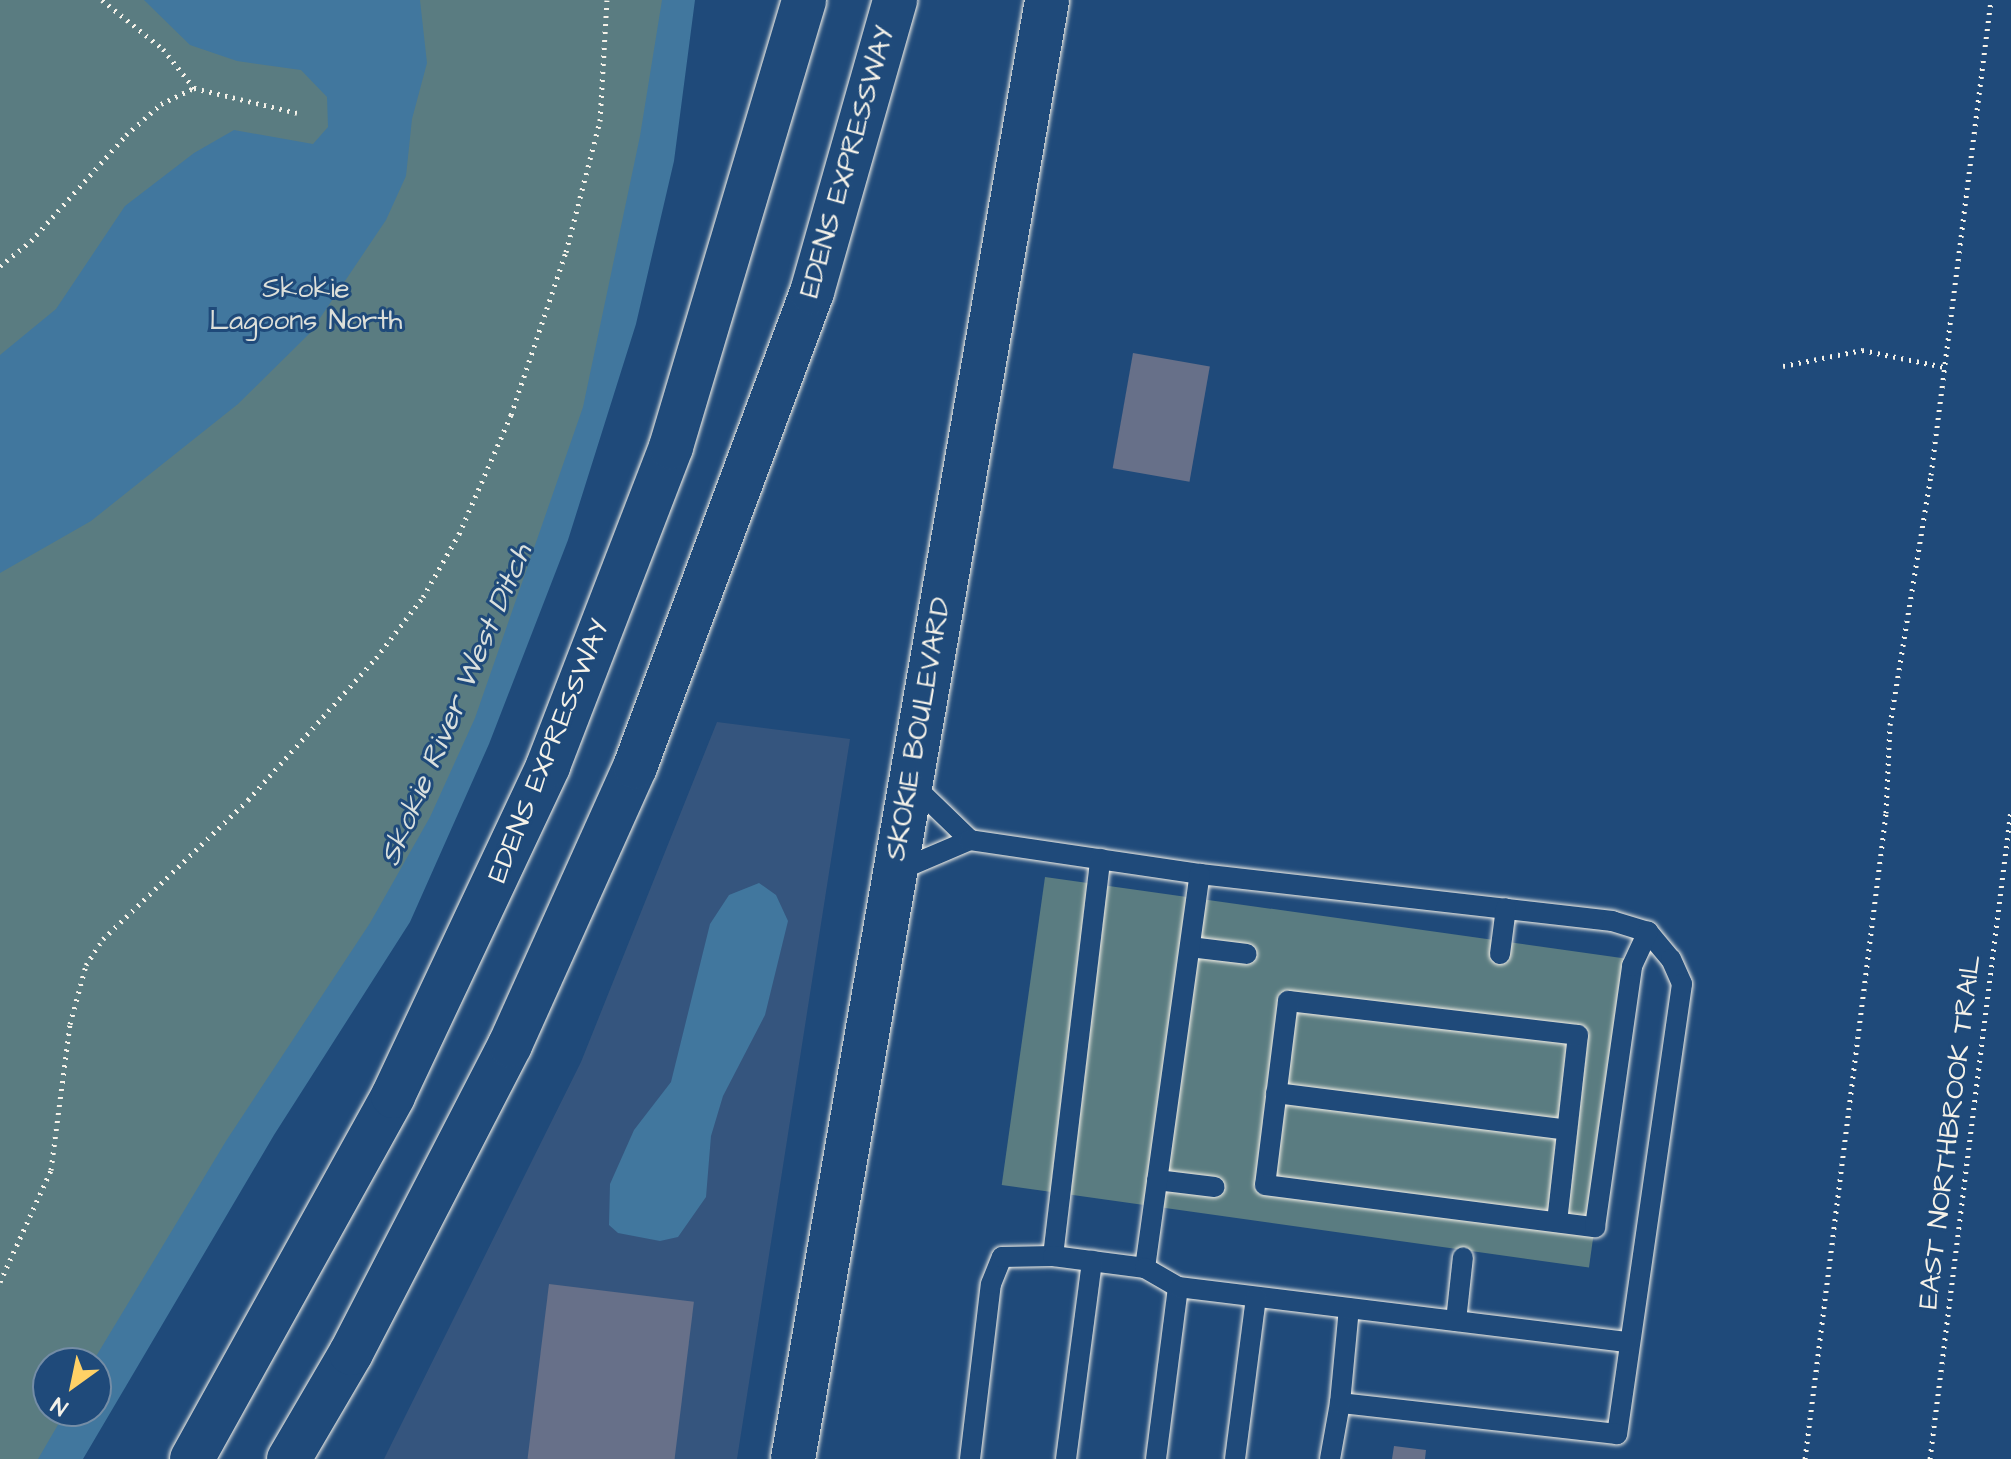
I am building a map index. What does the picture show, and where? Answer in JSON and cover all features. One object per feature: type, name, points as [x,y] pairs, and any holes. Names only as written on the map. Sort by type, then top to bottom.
[{"type":"main road","name":"EDENS EXPRESSWAY","points":[[192,1459],[393,1096],[548,766],[671,447],[804,0]]},
{"type":"main road","name":"EDENS EXPRESSWAY","points":[[289,1459],[351,1353],[510,1045],[635,767],[812,292],[895,0]]},
{"type":"main road","name":"SKOKIE BOULEVARD","points":[[793,1459],[1047,0]]},
{"type":"lane","points":[[911,783],[970,840]]},
{"type":"lane","points":[[893,873],[970,840],[1200,874],[1612,921],[1648,932],[1671,959],[1682,984],[1617,1434],[1340,1403]]},
{"type":"lane","points":[[1053,1256],[1100,859]]},
{"type":"lane","points":[[1145,1268],[1200,874]]},
{"type":"lane","points":[[1500,954],[1506,908]]},
{"type":"lane","points":[[1557,1222],[1578,1035],[1288,1001],[1265,1185],[1595,1227],[1632,966],[1648,932]]},
{"type":"lane","points":[[1190,947],[1247,954]]},
{"type":"lane","points":[[1276,1093],[1567,1130]]},
{"type":"lane","points":[[1157,1180],[1215,1187]]},
{"type":"lane","points":[[970,1459],[991,1284],[1002,1257],[1053,1256],[1145,1268],[1178,1287],[1629,1342]]},
{"type":"lane","points":[[1456,1321],[1463,1257]]},
{"type":"lane","points":[[1066,1459],[1092,1261]]},
{"type":"lane","points":[[1156,1459],[1178,1287]]},
{"type":"lane","points":[[1235,1459],[1256,1297]]},
{"type":"lane","points":[[1330,1459],[1340,1403],[1349,1308]]},
{"type":"path","points":[[102,0],[163,49],[194,88],[297,113]]},
{"type":"path","points":[[0,1282],[51,1170],[70,1024],[86,965],[103,939],[248,800],[376,658],[423,597],[459,534],[535,352],[566,252],[600,121],[607,0]]},
{"type":"path","points":[[1805,1459],[1886,813],[1890,725],[1944,367],[1991,0]]},
{"type":"path","points":[[0,266],[31,241],[126,135],[161,104],[194,88]]},
{"type":"path","points":[[1783,366],[1862,350],[1944,367]]},
{"type":"path","name":"EAST NORTHBROOK TRAIL","points":[[1930,1459],[2011,810]]},
{"type":"shaded area","points":[[144,0],[420,0],[427,63],[412,119],[406,176],[386,220],[310,333],[238,404],[91,521],[0,573],[0,355],[56,309],[125,206],[194,153],[234,130],[313,144],[328,127],[327,97],[301,70],[237,61],[190,45]]},
{"type":"shaded area","points":[[662,0],[695,0],[674,161],[636,324],[568,540],[489,744],[410,922],[274,1135],[112,1410],[112,1347],[102,1347],[226,1141],[370,923],[430,817],[475,718],[583,407],[640,136]]},
{"type":"shaded area","points":[[717,722],[850,739],[737,1459],[384,1459],[581,1062]]},
{"type":"shaded area","points":[[759,883],[776,895],[788,921],[765,1015],[723,1096],[711,1136],[706,1197],[678,1237],[660,1241],[618,1233],[609,1225],[610,1184],[634,1130],[671,1082],[710,924],[729,895]]},
{"type":"shaded area","points":[[57,1427],[102,1427],[83,1459],[38,1459]]},
{"type":"green space","name":"Skokie Lagoons North","points":[[0,0],[675,0],[664,110],[533,597],[378,939],[107,1347],[32,1347],[32,1427],[84,1427],[65,1459],[0,1459]]},
{"type":"green space","points":[[1045,877],[1632,960],[1589,1268],[1002,1185]]},
{"type":"building","points":[[1133,353],[1210,367],[1189,482],[1113,468]]},
{"type":"building","points":[[549,1284],[694,1302],[675,1459],[528,1459]]},
{"type":"building","points":[[1394,1446],[1426,1450],[1425,1459],[1392,1459]]},
{"type":"water label","name":"Skokie River West Ditch","points":[[456,705]]}]
